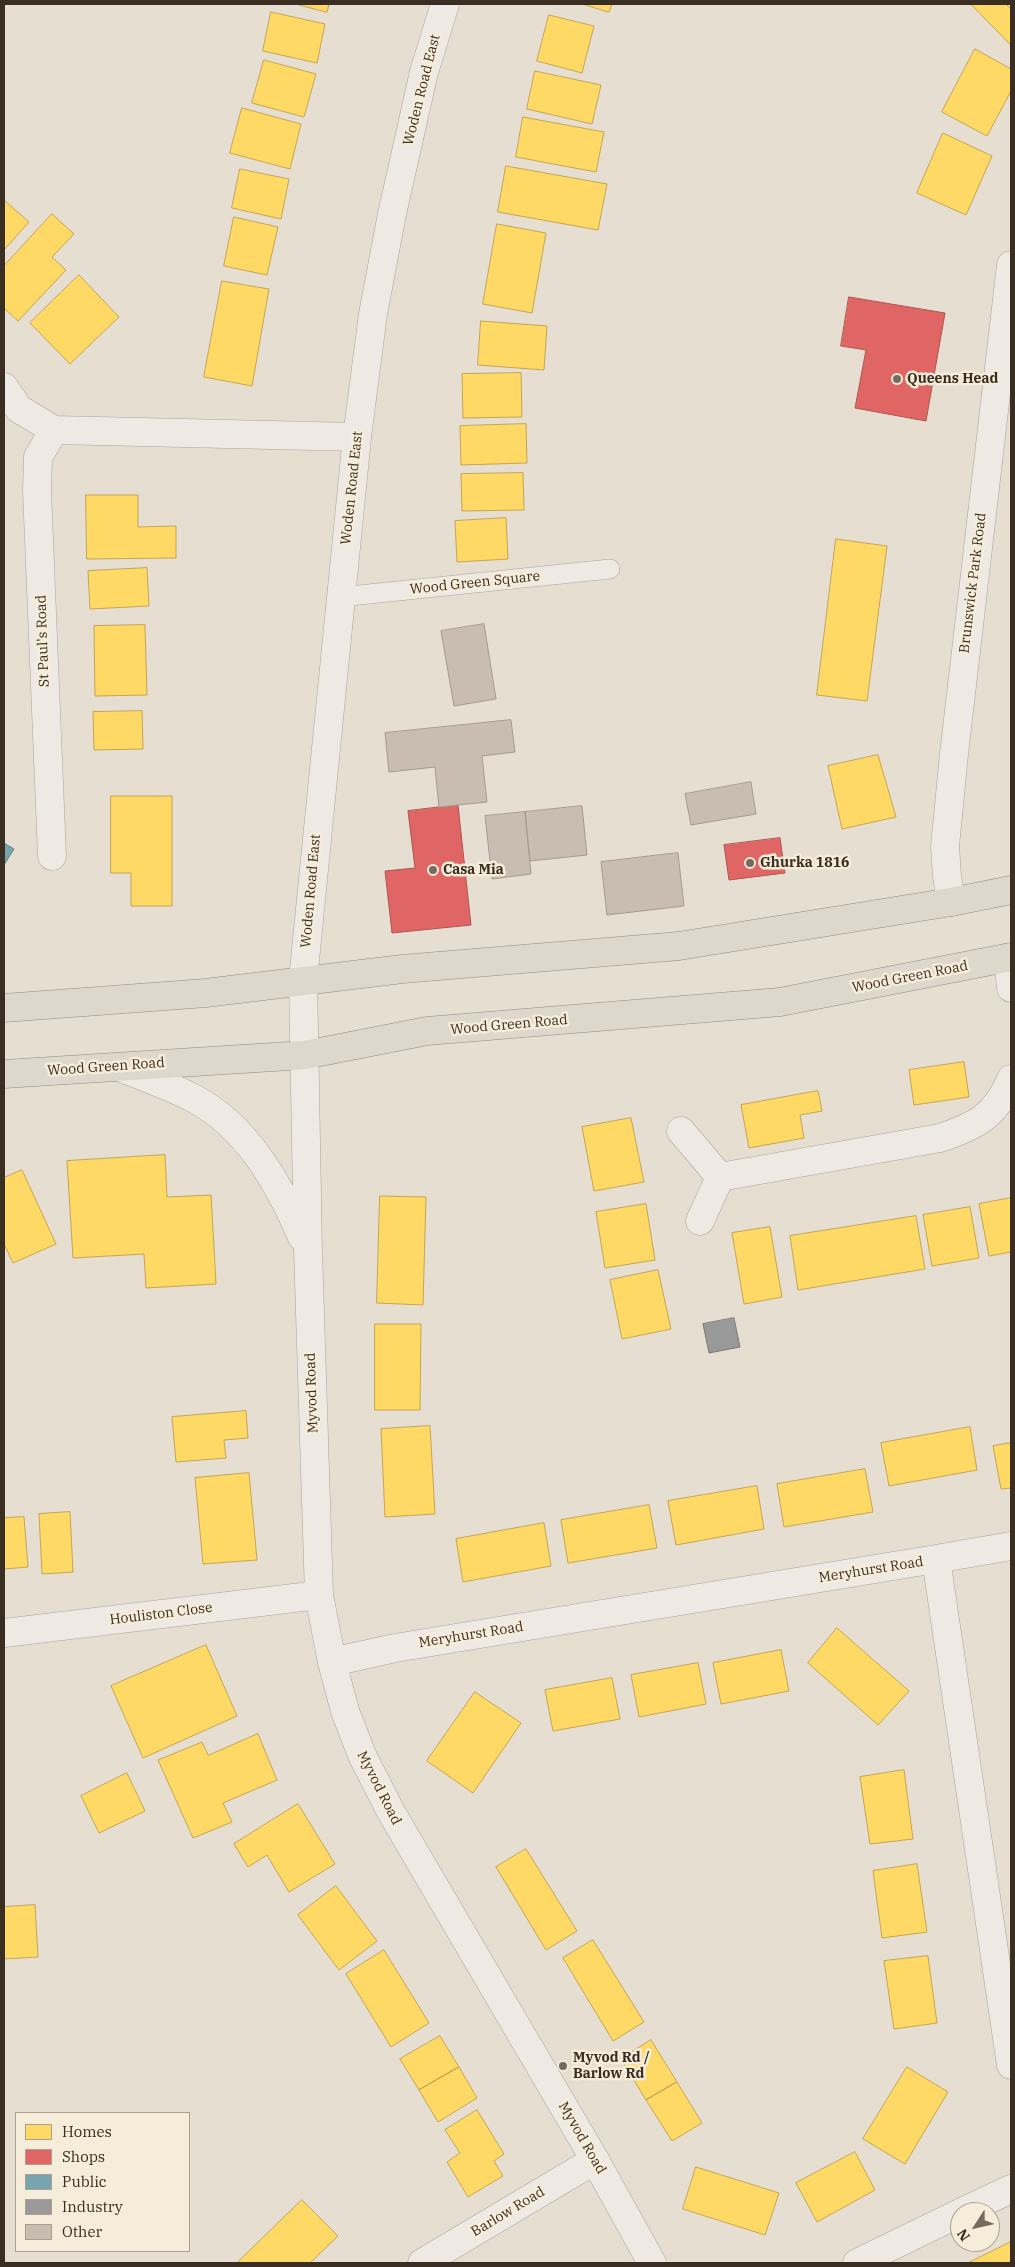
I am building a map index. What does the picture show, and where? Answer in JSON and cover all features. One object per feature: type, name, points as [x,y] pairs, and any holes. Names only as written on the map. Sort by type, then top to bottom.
[{"type":"highway","points":[[4,1008],[206,993],[402,969],[679,946],[951,902],[1011,890]]},
{"type":"highway","name":"Wood Green Road","points":[[4,1074],[305,1055],[427,1031],[780,1002],[1010,958]]},
{"type":"street","name":"Woden Road East","points":[[305,1055],[303,980],[340,598],[357,437],[373,314],[392,214],[424,72],[444,4]]},
{"type":"street","name":"Brunswick Park Road","points":[[951,902],[947,876],[946,846],[951,782],[1010,278]]},
{"type":"street","points":[[4,388],[19,409],[54,430],[357,437]]},
{"type":"street","name":"St Paul's Road","points":[[52,856],[37,492],[38,457],[54,430]]},
{"type":"street","points":[[1010,958],[1011,988]]},
{"type":"street","name":"Myvod Road","points":[[305,1055],[308,1250],[319,1595],[332,1662],[345,1711],[362,1755],[391,1812],[595,2160],[652,2263]]},
{"type":"street","name":"Myvod Road","points":[[119,1067],[194,1098],[232,1125],[259,1158],[286,1201],[308,1250]]},
{"type":"street","points":[[720,1177],[940,1138],[964,1130],[991,1113],[1005,1094],[1011,1079]]},
{"type":"street","points":[[681,1131],[720,1177]]},
{"type":"street","points":[[700,1221],[720,1177]]},
{"type":"street","points":[[936,1560],[1011,1546]]},
{"type":"street","name":"Meryhurst Road","points":[[332,1662],[395,1648],[936,1560],[1011,2065]]},
{"type":"street","name":"Houliston Close","points":[[4,1633],[319,1595]]},
{"type":"street","name":"Barlow Road","points":[[422,2263],[595,2160]]},
{"type":"street","points":[[983,2202],[1011,2189]]},
{"type":"street","points":[[857,2263],[950,2217]]},
{"type":"lane","name":"Wood Green Square","points":[[340,598],[610,569]]},
{"type":"building: Homes","points":[[296,4],[329,4],[327,12]]},
{"type":"building: Homes","points":[[583,4],[612,4],[609,12]]},
{"type":"building: Homes","points":[[971,4],[1006,4],[1011,9],[1011,45]]},
{"type":"building: Homes","points":[[271,12],[325,24],[317,63],[263,51]]},
{"type":"building: Homes","points":[[549,15],[594,26],[582,73],[537,61]]},
{"type":"building: Homes","points":[[975,49],[1011,69],[1011,91],[987,136],[942,112]]},
{"type":"building: Homes","points":[[264,60],[316,74],[304,117],[252,103]]},
{"type":"building: Homes","points":[[535,71],[601,85],[592,124],[527,109]]},
{"type":"building: Homes","points":[[242,108],[301,124],[290,169],[230,153]]},
{"type":"building: Homes","points":[[523,117],[604,132],[596,172],[516,157]]},
{"type":"building: Homes","points":[[943,133],[992,156],[966,215],[917,193]]},
{"type":"building: Homes","points":[[506,166],[607,184],[598,230],[498,212]]},
{"type":"building: Homes","points":[[240,169],[289,179],[281,219],[232,208]]},
{"type":"building: Homes","points":[[4,200],[29,222],[4,250]]},
{"type":"building: Homes","points":[[52,214],[74,234],[52,257],[66,270],[18,321],[4,308],[4,266]]},
{"type":"building: Homes","points":[[234,217],[278,227],[267,275],[224,266]]},
{"type":"building: Homes","points":[[497,224],[546,233],[532,313],[483,304]]},
{"type":"building: Homes","points":[[79,275],[119,317],[70,364],[30,323]]},
{"type":"building: Homes","points":[[222,281],[269,289],[252,386],[204,377]]},
{"type":"building: Homes","points":[[481,321],[547,326],[544,370],[478,365]]},
{"type":"building: Homes","points":[[521,373],[522,417],[463,418],[462,374]]},
{"type":"building: Homes","points":[[526,424],[527,463],[461,465],[460,426]]},
{"type":"building: Homes","points":[[523,473],[524,510],[462,511],[461,474]]},
{"type":"building: Homes","points":[[86,495],[138,495],[138,527],[176,526],[176,558],[87,559]]},
{"type":"building: Homes","points":[[506,518],[508,559],[457,562],[455,521]]},
{"type":"building: Homes","points":[[836,539],[887,546],[867,701],[817,695]]},
{"type":"building: Homes","points":[[147,568],[149,606],[90,609],[88,571]]},
{"type":"building: Homes","points":[[145,625],[147,695],[95,696],[94,626]]},
{"type":"building: Homes","points":[[142,711],[143,749],[94,750],[93,712]]},
{"type":"building: Homes","points":[[878,755],[896,817],[842,829],[828,766]]},
{"type":"building: Homes","points":[[111,796],[172,796],[172,906],[131,906],[131,873],[111,873]]},
{"type":"building: Homes","points":[[964,1062],[969,1097],[914,1105],[909,1070]]},
{"type":"building: Homes","points":[[818,1091],[822,1111],[800,1115],[804,1138],[749,1148],[741,1105]]},
{"type":"building: Homes","points":[[631,1118],[644,1182],[594,1191],[582,1127]]},
{"type":"building: Homes","points":[[165,1155],[167,1197],[211,1195],[216,1284],[146,1288],[144,1254],[73,1258],[67,1161]]},
{"type":"building: Homes","points":[[22,1170],[56,1244],[13,1263],[4,1244],[4,1178]]},
{"type":"building: Homes","points":[[380,1196],[426,1197],[423,1305],[377,1303]]},
{"type":"building: Homes","points":[[1011,1198],[1011,1252],[989,1256],[979,1204]]},
{"type":"building: Homes","points":[[646,1204],[655,1260],[605,1268],[596,1212]]},
{"type":"building: Homes","points":[[970,1207],[979,1258],[932,1266],[923,1215]]},
{"type":"building: Homes","points":[[916,1216],[925,1269],[798,1290],[790,1236]]},
{"type":"building: Homes","points":[[770,1227],[782,1297],[744,1304],[732,1233]]},
{"type":"building: Homes","points":[[658,1270],[671,1329],[622,1339],[610,1280]]},
{"type":"building: Homes","points":[[375,1324],[421,1324],[420,1410],[375,1410]]},
{"type":"building: Homes","points":[[246,1411],[248,1438],[224,1440],[226,1458],[176,1462],[172,1417]]},
{"type":"building: Homes","points":[[430,1426],[435,1514],[385,1517],[381,1429]]},
{"type":"building: Homes","points":[[970,1427],[977,1470],[889,1486],[881,1443]]},
{"type":"building: Homes","points":[[1011,1443],[1011,1488],[1001,1489],[993,1446]]},
{"type":"building: Homes","points":[[865,1469],[873,1512],[784,1527],[777,1484]]},
{"type":"building: Homes","points":[[249,1473],[257,1560],[203,1564],[195,1478]]},
{"type":"building: Homes","points":[[757,1486],[764,1529],[676,1545],[668,1501]]},
{"type":"building: Homes","points":[[649,1505],[657,1548],[568,1563],[561,1520]]},
{"type":"building: Homes","points":[[70,1512],[73,1572],[42,1574],[39,1514]]},
{"type":"building: Homes","points":[[24,1517],[28,1567],[4,1569],[4,1518]]},
{"type":"building: Homes","points":[[544,1523],[551,1566],[463,1582],[456,1539]]},
{"type":"building: Homes","points":[[837,1628],[909,1691],[878,1725],[808,1663]]},
{"type":"building: Homes","points":[[206,1645],[237,1716],[143,1758],[111,1686]]},
{"type":"building: Homes","points":[[781,1650],[789,1691],[721,1704],[713,1663]]},
{"type":"building: Homes","points":[[698,1663],[706,1704],[639,1717],[631,1675]]},
{"type":"building: Homes","points":[[612,1678],[620,1719],[553,1731],[545,1690]]},
{"type":"building: Homes","points":[[475,1692],[521,1723],[473,1793],[427,1761]]},
{"type":"building: Homes","points":[[258,1734],[277,1780],[223,1803],[232,1822],[193,1838],[158,1760],[202,1742],[208,1755]]},
{"type":"building: Homes","points":[[904,1770],[913,1839],[870,1844],[860,1777]]},
{"type":"building: Homes","points":[[127,1773],[145,1811],[99,1833],[81,1796]]},
{"type":"building: Homes","points":[[298,1804],[335,1864],[289,1892],[267,1855],[248,1867],[234,1844]]},
{"type":"building: Homes","points":[[526,1849],[577,1931],[546,1950],[496,1867]]},
{"type":"building: Homes","points":[[917,1864],[927,1932],[882,1938],[873,1871]]},
{"type":"building: Homes","points":[[336,1886],[377,1941],[339,1970],[298,1915]]},
{"type":"building: Homes","points":[[35,1905],[38,1957],[4,1959],[4,1907]]},
{"type":"building: Homes","points":[[593,1940],[644,2022],[613,2041],[563,1958]]},
{"type":"building: Homes","points":[[384,1950],[429,2023],[391,2047],[346,1974]]},
{"type":"building: Homes","points":[[928,1956],[937,2023],[894,2029],[884,1961]]},
{"type":"building: Homes","points":[[440,2036],[459,2067],[419,2090],[400,2059]]},
{"type":"building: Homes","points":[[651,2040],[677,2082],[646,2100],[621,2059]]},
{"type":"building: Homes","points":[[459,2067],[477,2098],[438,2122],[419,2090]]},
{"type":"building: Homes","points":[[907,2067],[948,2092],[905,2164],[863,2139]]},
{"type":"building: Homes","points":[[677,2082],[702,2123],[672,2141],[646,2100]]},
{"type":"building: Homes","points":[[477,2110],[504,2154],[494,2161],[503,2176],[468,2197],[447,2162],[460,2153],[445,2130]]},
{"type":"building: Homes","points":[[855,2152],[875,2190],[817,2222],[796,2183]]},
{"type":"building: Homes","points":[[696,2167],[779,2193],[765,2235],[683,2209]]},
{"type":"building: Homes","points":[[302,2200],[338,2236],[310,2263],[237,2263]]},
{"type":"building: Homes","points":[[1011,2242],[1011,2263],[968,2263],[991,2252],[1000,2252],[1000,2247]]},
{"type":"building: Shops","name":"Queens Head","points":[[849,297],[945,313],[926,421],[855,408],[866,350],[841,346]]},
{"type":"building: Shops","name":"Casa Mia","points":[[458,805],[471,925],[392,933],[385,871],[415,868],[408,811]]},
{"type":"building: Shops","points":[[780,838],[785,873],[729,880],[724,845]]},
{"type":"building: Public","points":[[4,843],[14,849],[4,865]]},
{"type":"building: Industry","points":[[734,1318],[740,1347],[709,1353],[703,1324]]},
{"type":"building: Other","points":[[484,624],[496,699],[454,706],[441,631]]},
{"type":"building: Other","points":[[511,720],[515,752],[482,756],[487,802],[439,807],[435,767],[389,772],[385,733]]},
{"type":"building: Other","points":[[751,782],[756,814],[691,825],[685,794]]},
{"type":"building: Other","points":[[582,806],[587,855],[530,861],[525,812]]},
{"type":"building: Other","points":[[525,812],[531,874],[492,879],[485,816]]},
{"type":"building: Other","points":[[678,853],[684,906],[607,915],[601,862]]},
{"type":"place","name":"Queens Head","points":[[897,379]]},
{"type":"place","name":"Ghurka 1816","points":[[750,863]]},
{"type":"place","name":"Casa Mia","points":[[433,870]]},
{"type":"place","name":"Myvod Rd / Barlow Rd","points":[[563,2066]]}]
